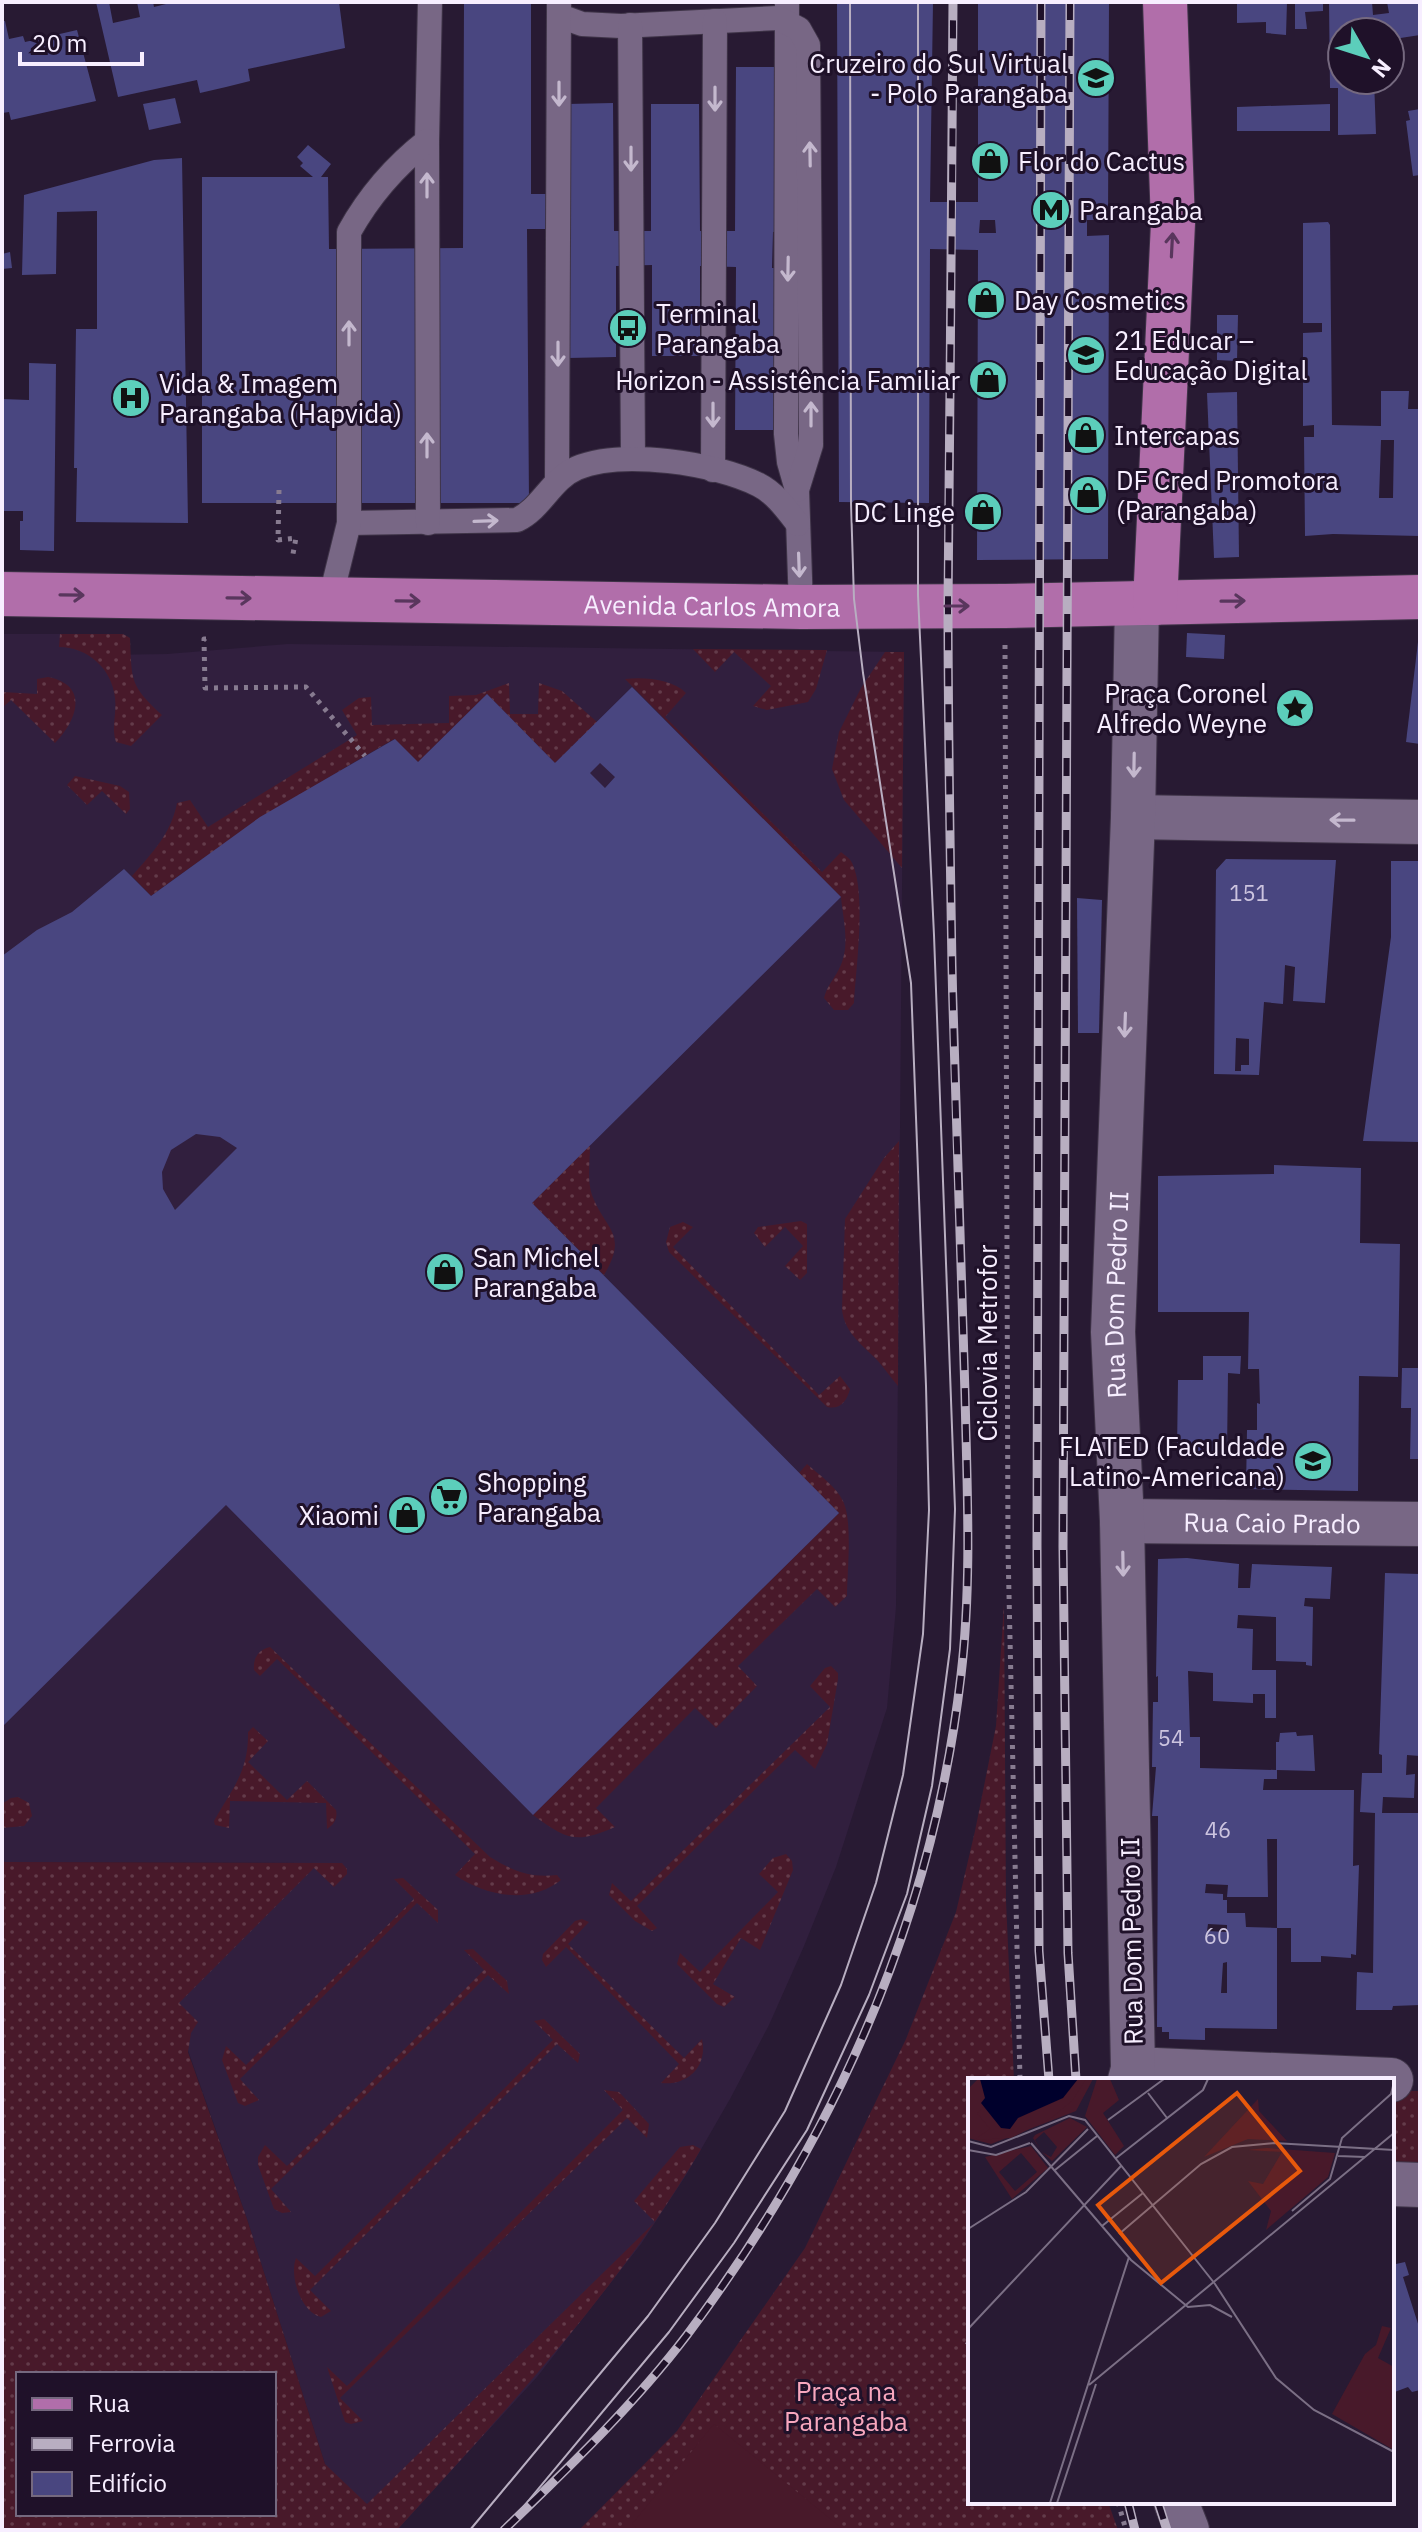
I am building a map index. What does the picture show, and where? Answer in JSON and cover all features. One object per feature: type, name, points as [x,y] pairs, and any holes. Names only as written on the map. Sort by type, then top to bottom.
[{"type":"main road","name":"Rua Dom Pedro II","points":[[1146,603],[1173,223],[1165,2]]},
{"type":"main road","name":"Avenida Carlos Amora","points":[[2,594],[801,607],[1420,597]]},
{"type":"street","name":"Rua Dom Pedro II","points":[[1132,2075],[1122,1521],[1113,1332],[1133,817],[1146,603]]},
{"type":"street","points":[[1133,817],[1420,822]]},
{"type":"street","name":"Rua Caio Prado","points":[[1122,1521],[1420,1524]]},
{"type":"street","points":[[1132,2075],[1287,2078]]},
{"type":"street","points":[[1394,2080],[1420,2081]]},
{"type":"street","points":[[1394,2184],[1420,2185]]},
{"type":"street","points":[[1177,2504],[1187,2530]]},
{"type":"lane","points":[[428,523],[427,141],[430,2]]},
{"type":"lane","points":[[560,9],[582,24],[630,25],[778,18],[787,13],[786,434],[789,462],[797,490],[801,607]]},
{"type":"lane","points":[[557,480],[560,9]]},
{"type":"lane","points":[[713,470],[715,21]]},
{"type":"lane","points":[[630,25],[633,459]]},
{"type":"lane","points":[[330,600],[349,523],[349,232],[364,205],[405,158],[427,141]]},
{"type":"lane","points":[[349,523],[517,520],[529,515],[557,480],[578,468],[619,458],[662,459],[713,470],[760,485],[781,502],[798,524]]},
{"type":"path","points":[[278,540],[279,490]]},
{"type":"path","name":"Ciclovia Metrofor","points":[[1005,606],[1008,1550],[1020,2078]]},
{"type":"path","points":[[218,640],[204,639],[205,688],[306,687],[365,756]]},
{"type":"path","points":[[1119,2504],[1126,2530]]},
{"type":"shaded area","name":"Shopping Parangaba","points":[[2,634],[84,634],[103,655],[167,654],[288,644],[904,652],[896,1607],[887,1708],[836,1867],[804,1946],[769,2025],[688,2172],[641,2244],[537,2377],[397,2530],[346,2530],[247,2219],[169,1996],[301,1863],[2,1862]]},
{"type":"green space","points":[[60,634],[123,634],[130,638],[134,681],[143,696],[162,715],[131,746],[116,742],[115,698],[104,669],[89,655],[59,647]]},
{"type":"green space","points":[[693,649],[827,650],[816,689],[808,702],[767,710],[753,706],[771,686],[734,652],[715,672]]},
{"type":"green space","points":[[885,652],[904,652],[902,868],[844,800],[832,769],[839,732],[861,688]]},
{"type":"green space","points":[[48,677],[70,688],[76,705],[69,725],[55,743],[11,700],[2,708],[2,692],[37,694],[37,679]]},
{"type":"green space","points":[[625,679],[658,680],[680,688],[686,693],[665,717],[822,872],[841,852],[851,861],[857,878],[860,913],[854,1003],[848,1010],[834,1010],[824,998],[845,951],[841,897]]},
{"type":"green space","points":[[509,683],[510,714],[538,714],[539,683],[562,691],[597,722],[555,763],[487,694],[418,762],[394,739],[270,814],[151,896],[132,876],[165,834],[177,803],[190,800],[208,827],[357,735],[342,710],[359,698],[371,697],[372,725],[449,723],[449,696],[476,695]]},
{"type":"green space","points":[[75,776],[120,786],[129,792],[130,809],[126,814],[102,791],[87,805],[67,785]]},
{"type":"green space","points":[[899,1141],[898,1386],[851,1332],[842,1310],[845,1219],[884,1158]]},
{"type":"green space","points":[[590,1145],[590,1189],[615,1240],[611,1261],[604,1275],[532,1203]]},
{"type":"green space","points":[[801,1221],[807,1224],[807,1273],[800,1280],[785,1266],[803,1246],[785,1227],[765,1247],[754,1233],[758,1227]]},
{"type":"green space","points":[[683,1222],[693,1227],[673,1247],[819,1395],[840,1376],[850,1389],[842,1404],[827,1407],[669,1252],[666,1242],[670,1227]]},
{"type":"green space","points":[[807,1464],[836,1490],[846,1510],[849,1534],[847,1596],[835,1607],[817,1589],[738,1666],[757,1686],[716,1728],[695,1708],[596,1808],[615,1827],[591,1836],[572,1837],[533,1815],[839,1513],[799,1473]]},
{"type":"green space","name":"Praça na Parangaba","points":[[1004,1604],[1006,1901],[1014,2078],[968,2078],[968,2504],[1109,2504],[1118,2530],[579,2530],[677,2431],[805,2248],[906,2039],[956,1912],[996,1726]]},
{"type":"green space","points":[[270,1647],[490,1857],[522,1872],[557,1875],[561,1880],[536,1893],[508,1895],[480,1888],[455,1875],[475,1854],[277,1659],[260,1676],[254,1670],[257,1655]]},
{"type":"green space","points":[[831,1666],[838,1673],[838,1679],[827,1744],[815,1769],[795,1750],[637,1906],[657,1928],[652,1931],[635,1921],[609,1895],[612,1883],[631,1901],[830,1707],[810,1686],[825,1668]]},
{"type":"green space","points":[[253,1727],[268,1741],[248,1762],[287,1800],[307,1781],[336,1810],[336,1818],[327,1829],[326,1803],[230,1801],[229,1828],[215,1825],[214,1821],[242,1769],[248,1732]]},
{"type":"green space","points":[[18,1797],[29,1803],[32,1816],[24,1826],[2,1828],[2,1804]]},
{"type":"green space","points":[[786,1854],[792,1861],[793,1870],[760,1950],[741,1938],[713,1984],[735,1997],[724,2007],[717,2004],[677,1964],[680,1953],[700,1972],[778,1892],[759,1874],[773,1858]]},
{"type":"green space","points":[[2,1862],[342,1863],[347,1869],[347,1874],[334,1887],[314,1868],[179,2003],[198,2022],[191,2033],[188,2052],[247,2219],[325,2464],[367,2504],[653,2224],[559,2347],[397,2530],[2,2530]]},
{"type":"green space","points":[[403,1878],[438,1910],[438,1923],[417,1903],[240,2079],[259,2100],[245,2106],[238,2103],[222,2060],[226,2046],[246,2065],[414,1899],[394,1879]]},
{"type":"green space","points":[[582,1919],[589,1922],[568,1944],[684,2058],[702,2039],[699,2066],[687,2078],[661,2083],[679,2064],[566,1947],[546,1967],[543,1954],[575,1921]]},
{"type":"green space","points":[[473,1949],[507,1981],[509,1994],[488,1975],[271,2189],[291,2212],[282,2213],[274,2209],[258,2165],[258,2157],[265,2145],[287,2166],[484,1970],[464,1950]]},
{"type":"green space","points":[[544,2019],[580,2054],[578,2063],[557,2044],[310,2290],[331,2311],[321,2317],[314,2314],[298,2292],[294,2274],[296,2258],[315,2276],[553,2040],[534,2021]]},
{"type":"green space","points":[[604,2090],[619,2092],[649,2124],[647,2138],[627,2118],[340,2398],[363,2421],[345,2422],[327,2367],[347,2386],[623,2110]]},
{"type":"green space","points":[[1394,2091],[1420,2091],[1420,2176],[1394,2176]]},
{"type":"green space","points":[[693,2145],[701,2149],[655,2222],[634,2201],[680,2147]]},
{"type":"green space","points":[[714,2424],[844,2530],[639,2530],[632,2524]]},
{"type":"building","points":[[96,2],[109,2],[113,23],[140,17],[137,2],[153,2],[154,7],[174,2],[339,2],[345,48],[248,69],[250,81],[200,93],[197,80],[118,97]]},
{"type":"building","points":[[464,2],[531,2],[531,194],[567,194],[567,104],[613,103],[614,231],[651,231],[651,104],[699,104],[700,231],[735,231],[736,67],[785,67],[784,231],[773,232],[772,268],[784,268],[784,430],[735,430],[736,267],[700,266],[700,356],[652,356],[652,265],[616,266],[616,357],[568,358],[568,229],[527,229],[529,503],[202,503],[202,177],[313,177],[300,166],[303,163],[297,157],[308,145],[331,164],[321,177],[328,177],[329,249],[463,248]]},
{"type":"building","points":[[837,2],[933,2],[930,202],[978,202],[978,2],[1109,2],[1108,220],[1087,220],[1087,236],[1109,235],[1108,559],[977,560],[978,250],[930,249],[929,503],[839,502]],"holes":[[[980,220],[995,220],[996,233],[979,233]]]},
{"type":"building","points":[[1237,2],[1287,2],[1286,35],[1266,33],[1266,22],[1237,23]]},
{"type":"building","points":[[1295,2],[1323,2],[1323,11],[1305,12],[1307,29],[1295,29]]},
{"type":"building","points":[[1329,2],[1372,2],[1373,15],[1389,13],[1387,2],[1420,2],[1420,35],[1406,37],[1406,16],[1329,16]]},
{"type":"building","points":[[2,21],[5,21],[9,39],[23,36],[25,42],[77,30],[96,101],[11,120],[9,112],[2,113]]},
{"type":"building","points":[[1338,96],[1375,96],[1376,134],[1338,135]]},
{"type":"building","points":[[175,98],[181,123],[149,130],[143,104]]},
{"type":"building","points":[[1330,104],[1330,131],[1237,131],[1237,107]]},
{"type":"building","points":[[1420,109],[1420,175],[1413,176],[1406,121],[1410,120],[1408,111]]},
{"type":"building","name":"Vida & Imagem Parangaba (Hapvida)","points":[[182,158],[188,523],[76,522],[76,329],[97,329],[97,211],[57,212],[56,274],[22,275],[24,195],[154,160]]},
{"type":"building","points":[[1328,222],[1330,225],[1332,425],[1381,426],[1381,391],[1409,391],[1408,409],[1420,409],[1420,536],[1305,536],[1304,437],[1314,437],[1314,425],[1303,426],[1303,333],[1322,332],[1322,323],[1303,323],[1303,223]],"holes":[[[1381,440],[1394,440],[1393,498],[1379,498]]]},
{"type":"building","points":[[10,252],[12,268],[2,269],[2,254]]},
{"type":"building","points":[[1217,315],[1238,315],[1237,361],[1217,360]]},
{"type":"building","points":[[29,363],[56,364],[54,551],[20,550],[23,511],[2,511],[2,399],[29,400]]},
{"type":"building","points":[[1237,392],[1239,557],[1214,558],[1207,393]]},
{"type":"building","points":[[1187,633],[1225,635],[1224,659],[1186,657]]},
{"type":"building","points":[[1420,642],[1420,744],[1406,742]]},
{"type":"building","points":[[632,687],[841,897],[532,1203],[839,1513],[533,1815],[226,1505],[2,1727],[2,956],[37,930],[72,912],[124,869],[151,896],[260,817],[395,739],[418,762],[487,694],[555,763]],"holes":[[[600,763],[615,777],[605,788],[590,773]],[[196,1134],[220,1137],[237,1148],[175,1210],[163,1189],[162,1172],[171,1150]]]},
{"type":"building","points":[[1226,859],[1336,860],[1325,1003],[1293,1001],[1295,967],[1285,965],[1283,1004],[1264,1002],[1259,1075],[1214,1074],[1216,870]],"holes":[[[1236,1038],[1249,1039],[1249,1065],[1241,1065],[1241,1071],[1235,1071]]]},
{"type":"building","points":[[1391,861],[1420,861],[1420,1142],[1363,1141],[1391,937]]},
{"type":"building","points":[[1077,898],[1102,900],[1099,1033],[1078,1033]]},
{"type":"building","points":[[1274,1165],[1361,1168],[1360,1243],[1400,1244],[1398,1377],[1359,1376],[1358,1491],[1246,1489],[1247,1430],[1257,1430],[1257,1403],[1260,1404],[1259,1369],[1248,1369],[1249,1312],[1158,1312],[1158,1176],[1274,1174]]},
{"type":"building","points":[[1203,1356],[1241,1356],[1240,1374],[1228,1373],[1227,1452],[1177,1451],[1178,1380],[1203,1380]]},
{"type":"building","points":[[1402,1368],[1420,1368],[1420,1459],[1410,1459],[1411,1408],[1401,1408]]},
{"type":"building","points":[[1187,1558],[1239,1564],[1238,1588],[1250,1588],[1252,1564],[1332,1567],[1330,1599],[1305,1598],[1304,1606],[1313,1607],[1312,1666],[1306,1665],[1306,1662],[1276,1661],[1276,1617],[1238,1615],[1237,1628],[1253,1629],[1252,1670],[1276,1670],[1276,1718],[1265,1718],[1265,1694],[1253,1694],[1253,1703],[1213,1701],[1213,1673],[1188,1671],[1190,1737],[1200,1737],[1200,1768],[1276,1770],[1276,1742],[1279,1742],[1280,1733],[1296,1732],[1297,1736],[1313,1735],[1315,1771],[1277,1770],[1277,1779],[1264,1779],[1263,1790],[1354,1790],[1353,1866],[1359,1865],[1356,1955],[1351,1954],[1351,1958],[1321,1956],[1321,1962],[1291,1962],[1291,1928],[1277,1928],[1277,2029],[1205,2028],[1205,2040],[1169,2039],[1169,2032],[1162,2032],[1162,2027],[1157,2027],[1158,1816],[1152,1816],[1156,1767],[1152,1767],[1153,1702],[1158,1702],[1158,1559]],"holes":[[[1267,1839],[1277,1839],[1277,1928],[1246,1927],[1245,1913],[1227,1913],[1227,1900],[1223,1900],[1223,1894],[1205,1893],[1206,1884],[1228,1885],[1227,1897],[1268,1897]],[[1208,1924],[1227,1925],[1227,1932],[1207,1931]],[[1227,1962],[1227,1993],[1221,1993],[1223,1963]]]},
{"type":"building","points":[[1385,1573],[1420,1574],[1420,1756],[1407,1755],[1406,1775],[1415,1774],[1414,1798],[1383,1797],[1382,1813],[1420,1813],[1420,2005],[1393,2006],[1392,2010],[1356,2010],[1357,1972],[1373,1973],[1375,1813],[1360,1812],[1362,1773],[1382,1773],[1382,1755],[1379,1754]]},
{"type":"building","points":[[1394,2259],[1396,2264],[1405,2262],[1409,2275],[1403,2277],[1420,2330],[1420,2390],[1412,2392],[1408,2387],[1394,2392]]},
{"type":"tram line","points":[[470,2530],[648,2316],[715,2223],[785,2111],[841,1985],[876,1883],[903,1775],[923,1634],[929,1510],[926,1386],[911,983],[854,599],[850,2]]},
{"type":"tram line","points":[[504,2530],[669,2332],[734,2243],[807,2130],[869,1995],[907,1894],[932,1786],[950,1649],[955,1509],[918,595],[918,2]]},
{"type":"railway","points":[[504,2530],[645,2387],[687,2335],[740,2260],[788,2184],[831,2104],[869,2023],[901,1939],[927,1854],[947,1765],[961,1675],[967,1605],[968,1535],[953,1020],[949,740],[953,2]]},
{"type":"railway","points":[[1041,2],[1037,1546],[1039,1951],[1049,2078]]},
{"type":"railway","points":[[1070,2],[1063,1547],[1068,1953],[1076,2078]]},
{"type":"railway","points":[[1128,2504],[1135,2530]]},
{"type":"railway","points":[[1159,2504],[1167,2530]]},
{"type":"place","name":"Cruzeiro do Sul Virtual - Polo Parangaba","points":[[1096,78]]},
{"type":"place","name":"Flor do Cactus","points":[[990,161]]},
{"type":"place","name":"Parangaba","points":[[1051,210]]},
{"type":"place","name":"Day Cosmetics","points":[[986,300]]},
{"type":"place","name":"Terminal Parangaba","points":[[628,328]]},
{"type":"place","name":"21 Educar – Educação Digital","points":[[1086,355]]},
{"type":"place","name":"Horizon - Assistência Familiar","points":[[988,380]]},
{"type":"place","name":"Vida & Imagem Parangaba (Hapvida)","points":[[131,398]]},
{"type":"place","name":"Intercapas","points":[[1086,435]]},
{"type":"place","name":"DF Cred Promotora (Parangaba)","points":[[1088,495]]},
{"type":"place","name":"DC Linge","points":[[983,512]]},
{"type":"place","name":"Praça Coronel Alfredo Weyne","points":[[1295,708]]},
{"type":"place","name":"San Michel Parangaba","points":[[445,1272]]},
{"type":"place","name":"FLATED (Faculdade Latino-Americana)","points":[[1313,1461]]},
{"type":"place","name":"Shopping Parangaba","points":[[449,1497]]},
{"type":"place","name":"Xiaomi","points":[[407,1515]]}]
